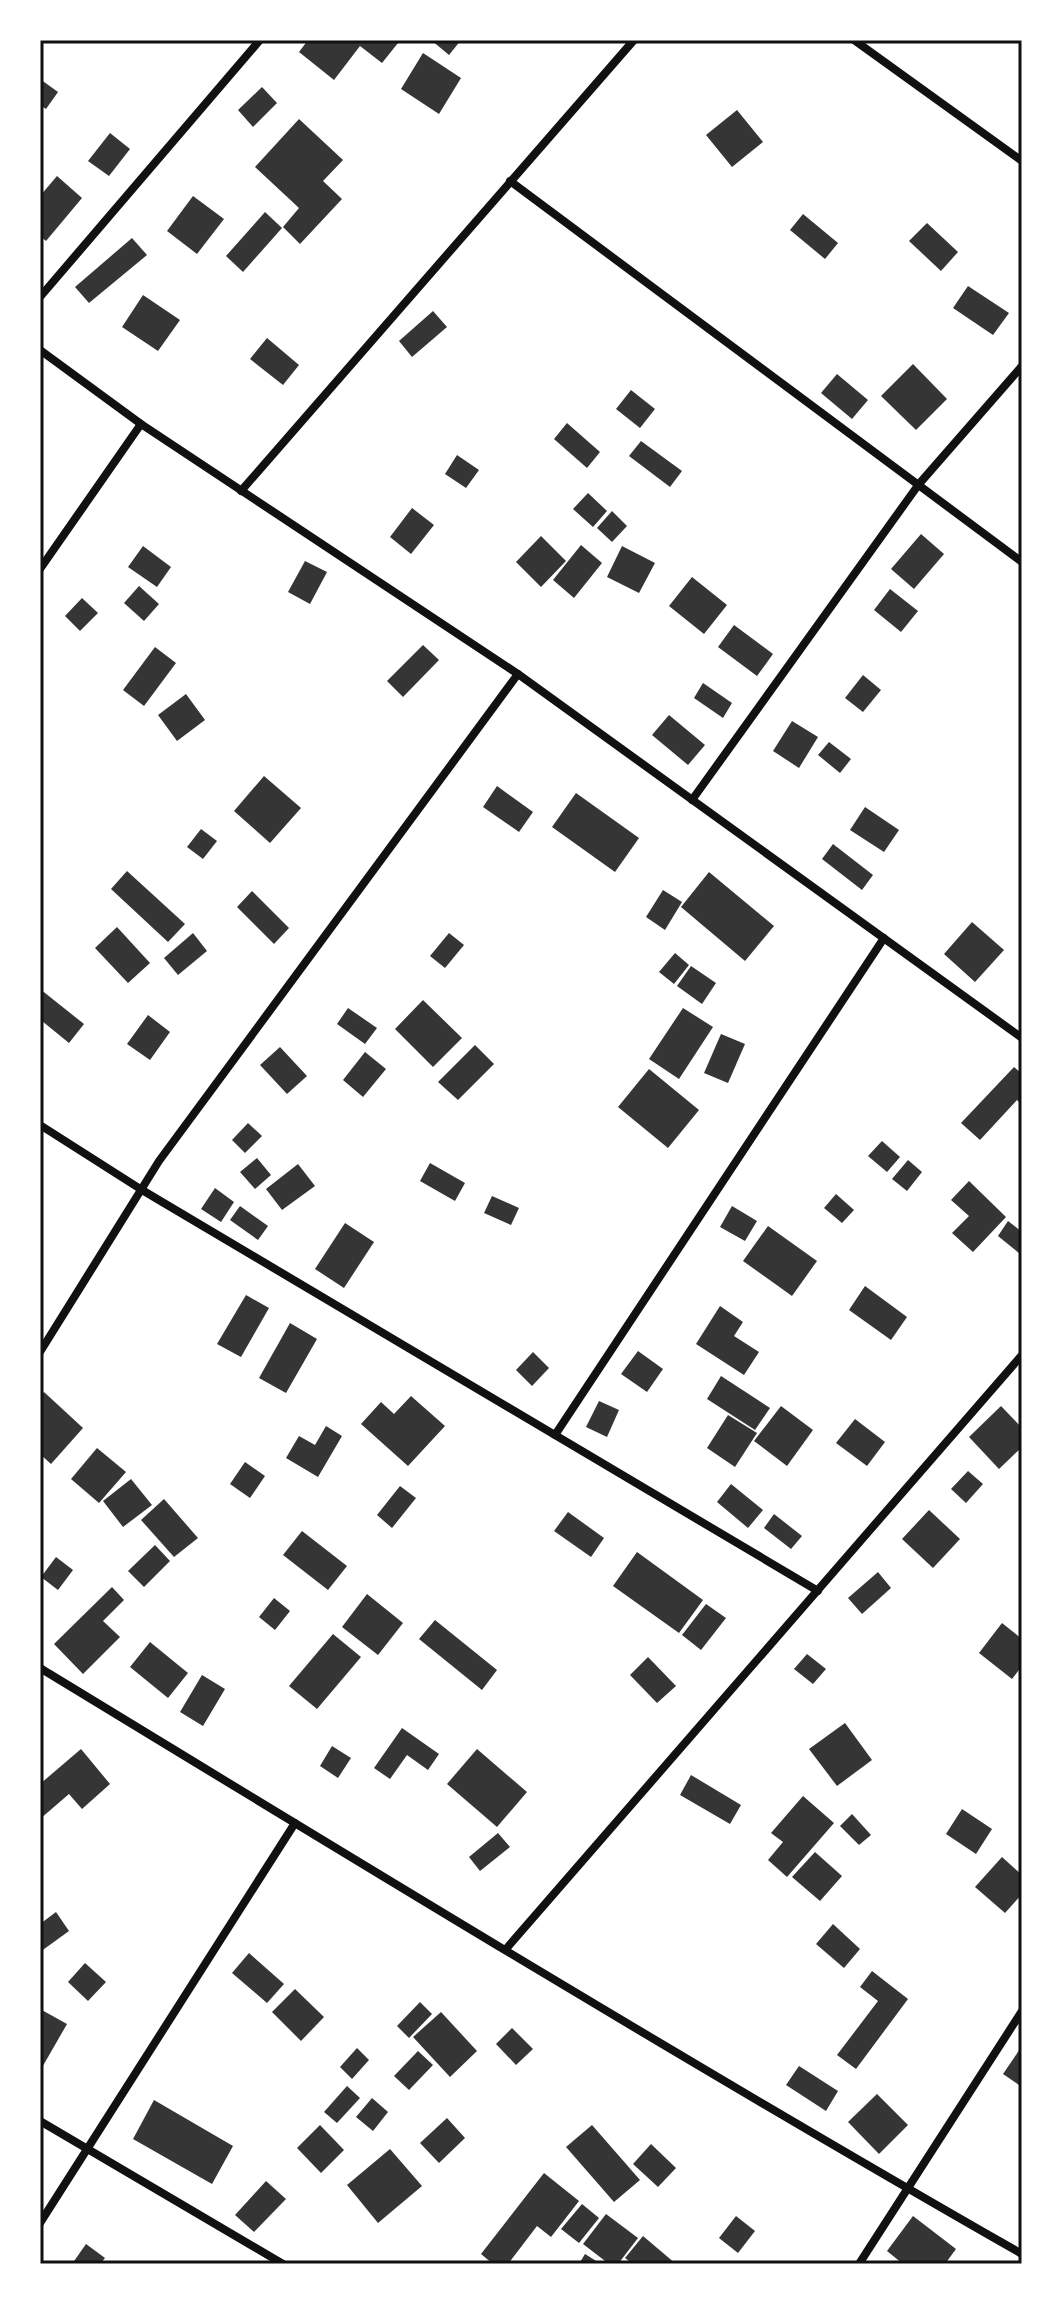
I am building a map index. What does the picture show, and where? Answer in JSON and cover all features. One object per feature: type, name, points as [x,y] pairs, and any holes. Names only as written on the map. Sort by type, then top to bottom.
[{"type":"street","points":[[40,297],[260,40]]},
{"type":"street","points":[[241,491],[634,40]]},
{"type":"street","points":[[854,40],[1022,161]]},
{"type":"street","points":[[510,181],[1022,562]]},
{"type":"street","points":[[40,350],[141,424],[518,674],[1022,1038]]},
{"type":"street","points":[[692,800],[919,484],[1022,366]]},
{"type":"street","points":[[40,569],[141,424]]},
{"type":"street","points":[[40,1352],[178,1135],[518,674]]},
{"type":"street","points":[[555,1435],[884,938]]},
{"type":"street","points":[[40,1125],[142,1190],[818,1591]]},
{"type":"street","points":[[506,1949],[1020,1362]]},
{"type":"street","points":[[40,1668],[908,2189],[1022,2254]]},
{"type":"street","points":[[40,2223],[295,1823]]},
{"type":"street","points":[[859,2264],[1022,2011]]},
{"type":"street","points":[[40,2121],[283,2264]]},
{"type":"building","points":[[308,40],[395,40],[398,43],[382,63],[360,46],[334,80],[299,52]]},
{"type":"building","points":[[431,40],[461,40],[449,55]]},
{"type":"building","points":[[423,53],[461,78],[439,114],[401,89]]},
{"type":"building","points":[[40,79],[58,92],[46,109],[40,105]]},
{"type":"building","points":[[262,87],[277,103],[253,127],[238,110]]},
{"type":"building","points":[[737,110],[763,142],[732,167],[706,135]]},
{"type":"building","points":[[299,119],[343,160],[323,181],[342,199],[300,244],[283,227],[299,208],[255,167]]},
{"type":"building","points":[[110,133],[130,149],[109,176],[88,161]]},
{"type":"building","points":[[57,176],[82,198],[46,241],[40,236],[40,196]]},
{"type":"building","points":[[193,196],[224,219],[197,254],[167,231]]},
{"type":"building","points":[[265,212],[282,228],[243,272],[226,256]]},
{"type":"building","points":[[803,214],[838,243],[825,259],[790,230]]},
{"type":"building","points":[[927,223],[958,252],[941,271],[909,241]]},
{"type":"building","points":[[132,238],[147,255],[89,303],[75,287]]},
{"type":"building","points":[[968,286],[1009,313],[993,335],[953,308]]},
{"type":"building","points":[[143,295],[180,320],[158,351],[122,327]]},
{"type":"building","points":[[433,311],[447,327],[412,357],[399,341]]},
{"type":"building","points":[[267,338],[299,365],[283,385],[250,359]]},
{"type":"building","points":[[913,364],[947,399],[916,430],[881,396]]},
{"type":"building","points":[[837,374],[868,400],[852,419],[821,393]]},
{"type":"building","points":[[631,390],[655,409],[640,428],[616,409]]},
{"type":"building","points":[[567,423],[600,452],[587,468],[554,439]]},
{"type":"building","points":[[641,441],[682,471],[670,487],[629,456]]},
{"type":"building","points":[[457,455],[479,470],[466,488],[445,474]]},
{"type":"building","points":[[588,493],[607,511],[593,527],[573,509]]},
{"type":"building","points":[[412,508],[434,525],[411,554],[390,537]]},
{"type":"building","points":[[612,511],[627,526],[612,542],[597,528]]},
{"type":"building","points":[[921,534],[944,554],[914,589],[891,569]]},
{"type":"building","points":[[541,536],[566,561],[541,587],[516,562]]},
{"type":"building","points":[[581,545],[602,563],[574,598],[553,580]]},
{"type":"building","points":[[143,546],[171,567],[157,587],[128,567]]},
{"type":"building","points":[[622,546],[655,563],[639,593],[607,577]]},
{"type":"building","points":[[305,561],[327,572],[310,604],[288,592]]},
{"type":"building","points":[[692,577],[727,605],[704,634],[669,606]]},
{"type":"building","points":[[139,586],[159,604],[144,621],[124,603]]},
{"type":"building","points":[[890,589],[918,611],[901,632],[874,610]]},
{"type":"building","points":[[82,598],[98,613],[80,631],[65,616]]},
{"type":"building","points":[[734,625],[773,654],[757,676],[718,647]]},
{"type":"building","points":[[423,645],[439,660],[403,697],[387,681]]},
{"type":"building","points":[[155,647],[176,663],[144,706],[123,690]]},
{"type":"building","points":[[863,675],[881,690],[863,712],[845,698]]},
{"type":"building","points":[[703,683],[732,703],[723,718],[694,698]]},
{"type":"building","points":[[186,694],[205,720],[177,741],[158,715]]},
{"type":"building","points":[[669,715],[705,745],[688,765],[652,735]]},
{"type":"building","points":[[792,721],[818,737],[799,768],[773,751]]},
{"type":"building","points":[[829,742],[851,759],[840,773],[818,755]]},
{"type":"building","points":[[264,776],[301,808],[270,843],[234,811]]},
{"type":"building","points":[[497,786],[533,812],[519,832],[483,807]]},
{"type":"building","points":[[576,793],[639,838],[615,872],[552,827]]},
{"type":"building","points":[[865,807],[899,830],[884,852],[850,830]]},
{"type":"building","points":[[201,829],[217,841],[203,859],[187,847]]},
{"type":"building","points":[[833,844],[873,875],[862,890],[822,859]]},
{"type":"building","points":[[127,871],[185,924],[168,942],[111,889]]},
{"type":"building","points":[[709,872],[774,926],[745,961],[681,907]]},
{"type":"building","points":[[663,890],[682,902],[665,930],[646,917]]},
{"type":"building","points":[[252,891],[289,928],[274,944],[237,907]]},
{"type":"building","points":[[972,922],[1004,950],[975,982],[944,954]]},
{"type":"building","points":[[117,927],[150,963],[128,983],[95,948]]},
{"type":"building","points":[[193,933],[207,951],[178,975],[164,958]]},
{"type":"building","points":[[449,933],[464,945],[445,968],[430,956]]},
{"type":"building","points":[[675,953],[689,965],[674,984],[659,972]]},
{"type":"building","points":[[691,966],[716,983],[702,1004],[677,986]]},
{"type":"building","points":[[40,989],[84,1024],[69,1043],[42,1021],[40,1023]]},
{"type":"building","points":[[423,1000],[462,1038],[433,1067],[395,1029]]},
{"type":"building","points":[[348,1008],[377,1028],[365,1044],[337,1024]]},
{"type":"building","points":[[683,1008],[713,1027],[679,1079],[649,1059]]},
{"type":"building","points":[[148,1015],[170,1032],[150,1060],[127,1044]]},
{"type":"building","points":[[721,1034],[745,1044],[728,1083],[704,1073]]},
{"type":"building","points":[[475,1045],[494,1064],[458,1100],[438,1082]]},
{"type":"building","points":[[280,1047],[307,1076],[287,1094],[260,1065]]},
{"type":"building","points":[[365,1052],[386,1069],[363,1097],[343,1080]]},
{"type":"building","points":[[1014,1067],[1022,1074],[1022,1105],[1017,1100],[980,1140],[961,1123]]},
{"type":"building","points":[[649,1069],[699,1110],[668,1148],[618,1107]]},
{"type":"building","points":[[248,1123],[262,1136],[245,1153],[232,1140]]},
{"type":"building","points":[[882,1141],[900,1157],[887,1172],[868,1156]]},
{"type":"building","points":[[257,1158],[271,1175],[255,1189],[240,1172]]},
{"type":"building","points":[[908,1160],[922,1172],[907,1191],[892,1179]]},
{"type":"building","points":[[430,1163],[465,1183],[455,1201],[420,1181]]},
{"type":"building","points":[[298,1164],[315,1186],[282,1210],[266,1189]]},
{"type":"building","points":[[969,1181],[1006,1217],[973,1252],[952,1233],[969,1216],[951,1200]]},
{"type":"building","points":[[215,1188],[234,1202],[221,1222],[201,1209]]},
{"type":"building","points":[[836,1194],[854,1210],[842,1223],[824,1208]]},
{"type":"building","points":[[492,1196],[519,1208],[511,1225],[484,1213]]},
{"type":"building","points":[[240,1206],[268,1226],[258,1240],[230,1220]]},
{"type":"building","points":[[732,1206],[757,1221],[745,1241],[720,1227]]},
{"type":"building","points":[[1008,1221],[1022,1232],[1020,1254],[998,1236]]},
{"type":"building","points":[[345,1223],[374,1242],[344,1288],[315,1269]]},
{"type":"building","points":[[768,1226],[817,1261],[792,1296],[743,1261]]},
{"type":"building","points":[[865,1286],[907,1317],[891,1340],[849,1310]]},
{"type":"building","points":[[246,1295],[269,1308],[241,1357],[217,1344]]},
{"type":"building","points":[[720,1306],[743,1322],[734,1336],[759,1352],[744,1375],[696,1344]]},
{"type":"building","points":[[290,1323],[317,1339],[286,1393],[259,1378]]},
{"type":"building","points":[[638,1351],[663,1369],[647,1392],[621,1374]]},
{"type":"building","points":[[533,1352],[549,1368],[532,1386],[516,1370]]},
{"type":"building","points":[[721,1376],[770,1408],[755,1430],[707,1399]]},
{"type":"building","points":[[44,1392],[83,1428],[51,1464],[40,1454],[40,1396]]},
{"type":"building","points":[[411,1396],[445,1426],[408,1466],[361,1424],[381,1402],[394,1414]]},
{"type":"building","points":[[599,1401],[619,1410],[607,1437],[586,1427]]},
{"type":"building","points":[[781,1406],[813,1430],[787,1466],[754,1441]]},
{"type":"building","points":[[1001,1406],[1022,1428],[1022,1447],[999,1469],[969,1437]]},
{"type":"building","points":[[728,1415],[757,1433],[735,1467],[707,1448]]},
{"type":"building","points":[[855,1419],[885,1442],[867,1466],[836,1443]]},
{"type":"building","points":[[326,1426],[342,1436],[318,1477],[286,1458],[299,1436],[315,1445]]},
{"type":"building","points":[[97,1448],[126,1472],[99,1503],[71,1479]]},
{"type":"building","points":[[245,1462],[265,1476],[250,1498],[230,1484]]},
{"type":"building","points":[[968,1471],[983,1484],[966,1503],[951,1489]]},
{"type":"building","points":[[131,1479],[152,1505],[123,1527],[103,1501]]},
{"type":"building","points":[[731,1484],[763,1510],[748,1528],[717,1502]]},
{"type":"building","points":[[400,1486],[416,1498],[392,1528],[377,1515]]},
{"type":"building","points":[[164,1499],[198,1538],[174,1557],[141,1520]]},
{"type":"building","points":[[929,1510],[960,1539],[933,1568],[902,1539]]},
{"type":"building","points":[[568,1512],[604,1538],[591,1557],[554,1531]]},
{"type":"building","points":[[774,1514],[802,1536],[791,1549],[764,1528]]},
{"type":"building","points":[[302,1531],[347,1566],[328,1590],[283,1555]]},
{"type":"building","points":[[155,1545],[170,1561],[144,1587],[128,1571]]},
{"type":"building","points":[[637,1552],[703,1600],[679,1633],[613,1586]]},
{"type":"building","points":[[56,1557],[73,1570],[58,1590],[41,1577]]},
{"type":"building","points":[[878,1572],[891,1588],[862,1614],[848,1598]]},
{"type":"building","points":[[112,1587],[124,1600],[103,1621],[120,1637],[83,1674],[54,1644]]},
{"type":"building","points":[[367,1594],[403,1623],[378,1655],[342,1627]]},
{"type":"building","points":[[274,1598],[290,1611],[275,1630],[259,1617]]},
{"type":"building","points":[[706,1604],[726,1618],[701,1650],[682,1635]]},
{"type":"building","points":[[435,1620],[497,1670],[482,1690],[419,1639]]},
{"type":"building","points":[[1002,1623],[1022,1639],[1022,1666],[1012,1679],[979,1653]]},
{"type":"building","points":[[333,1634],[361,1657],[317,1709],[289,1686]]},
{"type":"building","points":[[150,1642],[188,1673],[168,1698],[130,1667]]},
{"type":"building","points":[[807,1654],[826,1669],[813,1684],[794,1669]]},
{"type":"building","points":[[648,1657],[676,1686],[657,1703],[630,1675]]},
{"type":"building","points":[[202,1675],[225,1689],[203,1726],[180,1712]]},
{"type":"building","points":[[845,1723],[872,1760],[837,1786],[809,1749]]},
{"type":"building","points":[[402,1728],[439,1754],[428,1770],[407,1755],[390,1779],[374,1768]]},
{"type":"building","points":[[332,1746],[351,1758],[338,1778],[320,1766]]},
{"type":"building","points":[[81,1749],[110,1784],[82,1809],[69,1794],[40,1819],[40,1784]]},
{"type":"building","points":[[477,1749],[527,1792],[497,1827],[447,1784]]},
{"type":"building","points":[[691,1775],[741,1805],[730,1824],[680,1795]]},
{"type":"building","points":[[803,1796],[834,1823],[787,1877],[768,1860],[783,1842],[771,1833]]},
{"type":"building","points":[[962,1809],[992,1829],[976,1854],[946,1834]]},
{"type":"building","points":[[852,1814],[871,1835],[859,1845],[840,1826]]},
{"type":"building","points":[[498,1833],[510,1847],[480,1871],[469,1857]]},
{"type":"building","points":[[815,1852],[842,1876],[820,1901],[792,1877]]},
{"type":"building","points":[[1002,1857],[1022,1875],[1022,1894],[1005,1913],[975,1887]]},
{"type":"building","points":[[56,1912],[69,1931],[40,1952],[40,1924]]},
{"type":"building","points":[[833,1924],[860,1949],[844,1968],[816,1944]]},
{"type":"building","points":[[249,1953],[284,1984],[267,2003],[232,1973]]},
{"type":"building","points":[[85,1963],[106,1982],[88,2001],[68,1982]]},
{"type":"building","points":[[872,1971],[908,1999],[856,2069],[837,2055],[878,2001],[860,1987]]},
{"type":"building","points":[[295,1989],[324,2017],[301,2041],[272,2012]]},
{"type":"building","points":[[420,2002],[432,2014],[409,2038],[397,2026]]},
{"type":"building","points":[[40,2009],[67,2024],[40,2071]]},
{"type":"building","points":[[441,2012],[477,2051],[450,2077],[413,2037]]},
{"type":"building","points":[[512,2028],[533,2049],[516,2065],[496,2044]]},
{"type":"building","points":[[1022,2046],[1022,2080],[1019,2085],[1003,2074]]},
{"type":"building","points":[[357,2048],[369,2060],[352,2079],[340,2067]]},
{"type":"building","points":[[418,2051],[433,2065],[409,2090],[394,2076]]},
{"type":"building","points":[[799,2066],[838,2091],[826,2111],[786,2085]]},
{"type":"building","points":[[347,2086],[360,2098],[337,2123],[324,2112]]},
{"type":"building","points":[[877,2094],[908,2125],[879,2154],[848,2122]]},
{"type":"building","points":[[372,2098],[388,2112],[373,2131],[356,2117]]},
{"type":"building","points":[[154,2100],[233,2146],[212,2184],[133,2139]]},
{"type":"building","points":[[447,2118],[465,2138],[439,2163],[420,2143]]},
{"type":"building","points":[[320,2125],[344,2150],[321,2173],[297,2148]]},
{"type":"building","points":[[592,2125],[640,2180],[614,2202],[566,2147]]},
{"type":"building","points":[[651,2144],[676,2168],[658,2187],[633,2164]]},
{"type":"building","points":[[390,2149],[422,2186],[378,2223],[347,2185]]},
{"type":"building","points":[[544,2173],[579,2201],[551,2237],[537,2226],[508,2264],[493,2264],[481,2254]]},
{"type":"building","points":[[266,2181],[286,2199],[254,2232],[235,2215]]},
{"type":"building","points":[[582,2204],[599,2218],[579,2243],[561,2229]]},
{"type":"building","points":[[606,2214],[638,2238],[618,2264],[609,2264],[583,2244]]},
{"type":"building","points":[[736,2216],[755,2231],[738,2253],[719,2238]]},
{"type":"building","points":[[913,2216],[956,2249],[945,2264],[903,2264],[887,2251]]},
{"type":"building","points":[[643,2236],[676,2264],[633,2264],[625,2258]]},
{"type":"building","points":[[86,2244],[105,2258],[100,2264],[72,2264]]},
{"type":"building","points":[[585,2254],[601,2264],[579,2264]]}]
